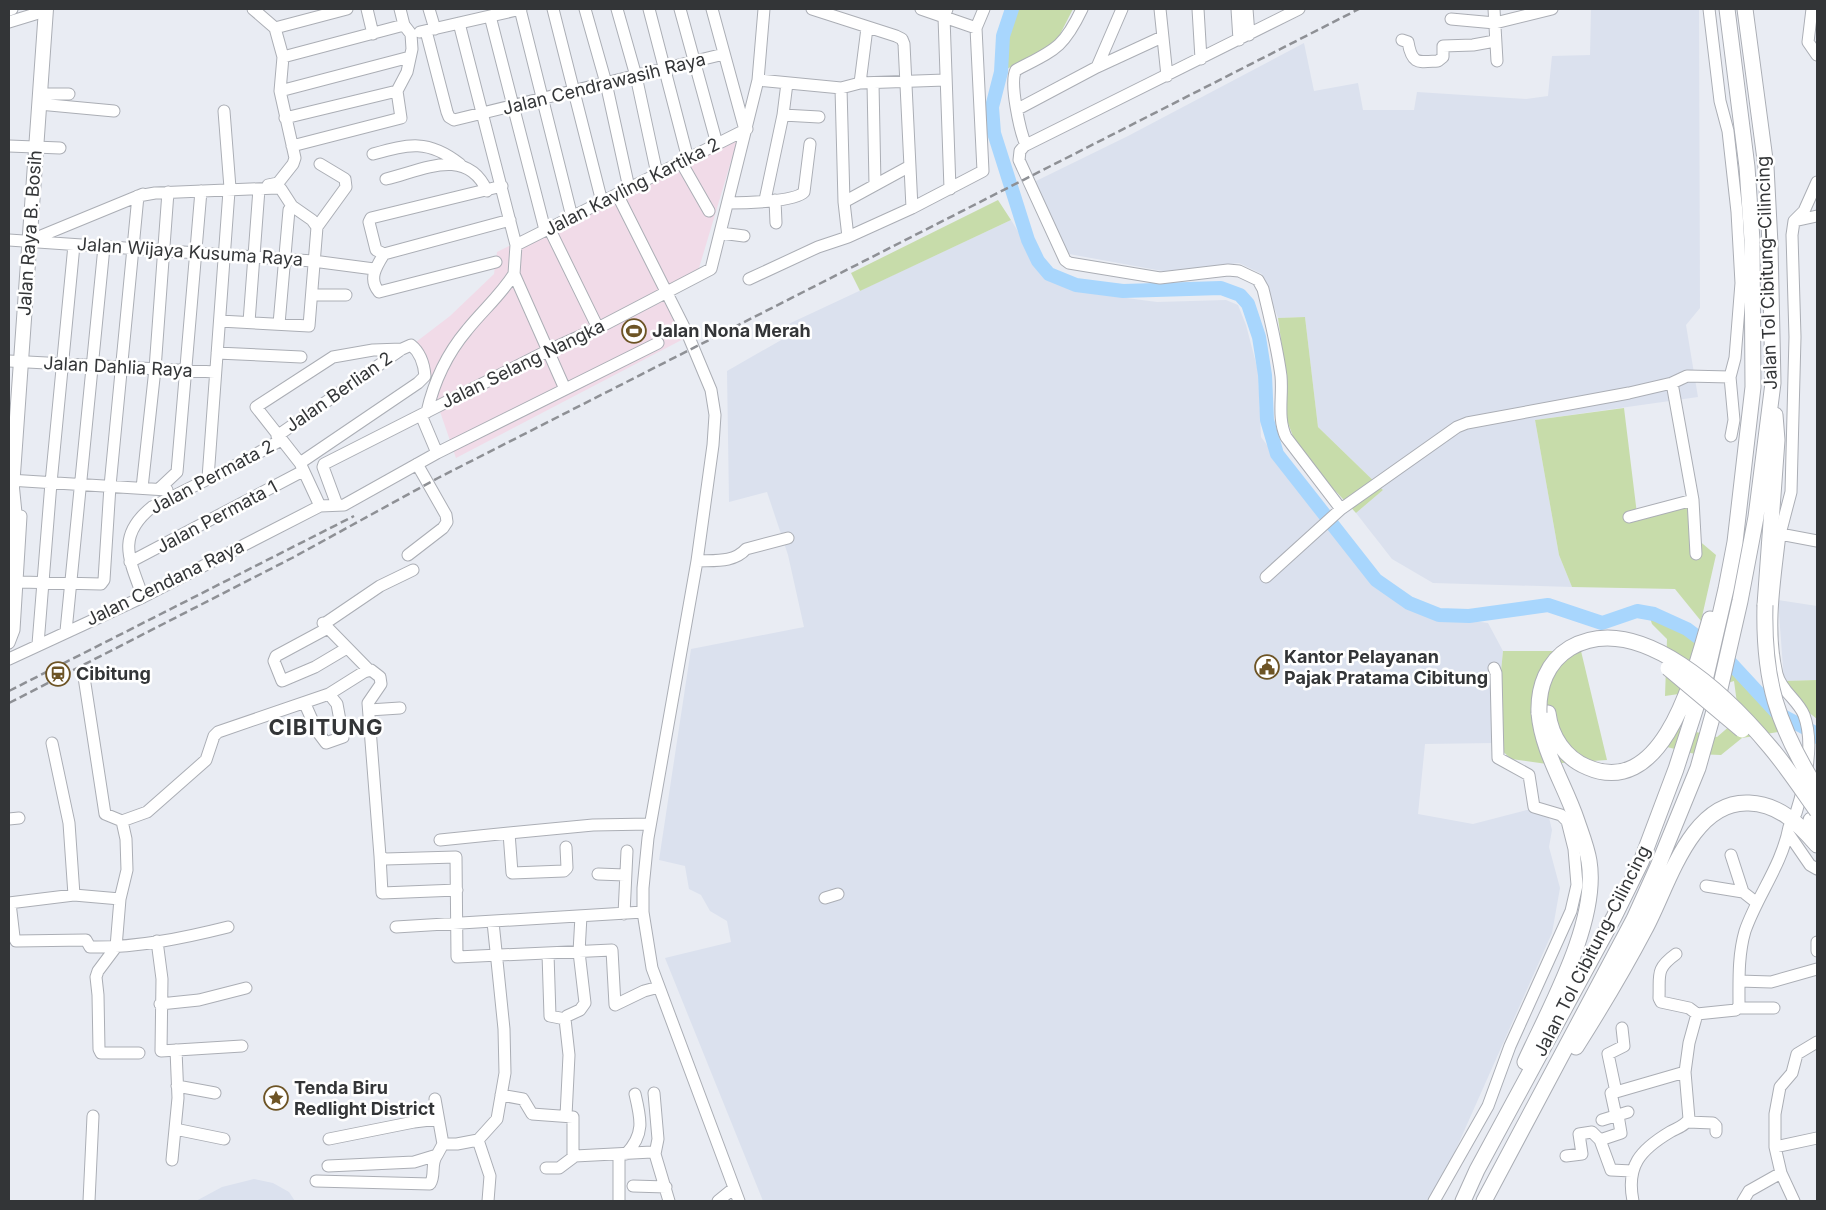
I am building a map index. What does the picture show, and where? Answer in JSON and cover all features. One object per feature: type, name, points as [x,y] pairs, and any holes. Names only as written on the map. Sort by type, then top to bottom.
[{"type":"highway","name":"Jalan Tol Cibitung–Cilincing","points":[[1463,1201],[1477,1170],[1614,917],[1641,862],[1676,769],[1735,542],[1753,387],[1752,240],[1742,126],[1727,9]]},
{"type":"highway","name":"Jalan Tol Cibitung–Cilincing","points":[[1484,1201],[1634,919],[1698,768],[1719,693],[1740,600],[1756,517],[1773,383],[1770,244],[1760,123],[1745,9]]},
{"type":"highway","points":[[1773,383],[1777,440],[1765,605],[1767,672],[1774,701],[1786,734],[1817,789]]},
{"type":"highway","points":[[1701,671],[1663,742],[1647,759],[1631,768],[1618,772],[1599,771],[1574,760],[1556,738],[1544,713],[1540,696],[1544,679],[1553,663],[1568,650],[1588,641],[1604,638],[1636,642],[1660,653],[1690,671],[1730,704],[1772,748],[1815,820]]},
{"type":"highway","points":[[1477,1170],[1577,945],[1586,920],[1590,893],[1589,861],[1576,819],[1544,739],[1544,713]]},
{"type":"highway","points":[[1504,1163],[1588,1028],[1645,930],[1685,847],[1707,818],[1719,808],[1732,804],[1761,804],[1788,816],[1817,845]]},
{"type":"main road","name":"Jalan Raya B. Bosih","points":[[10,487],[15,361],[30,240],[45,10]]},
{"type":"main road","points":[[9,601],[15,518],[10,487]]},
{"type":"street","points":[[253,9],[275,28],[283,57],[280,91],[284,118],[295,158],[280,186]]},
{"type":"street","points":[[275,28],[347,9]]},
{"type":"street","points":[[367,9],[373,34]]},
{"type":"street","points":[[292,146],[401,118],[397,91],[404,79],[410,57],[407,30],[400,9]]},
{"type":"street","points":[[429,9],[430,30]]},
{"type":"street","points":[[283,57],[373,34],[407,30],[430,30],[520,9],[572,217]]},
{"type":"street","points":[[552,9],[602,202]]},
{"type":"street","points":[[585,9],[606,83],[629,188]]},
{"type":"street","points":[[616,9],[636,76],[657,174]]},
{"type":"street","points":[[649,9],[665,69],[684,160],[709,211]]},
{"type":"street","points":[[680,9],[717,144]]},
{"type":"street","points":[[712,9],[746,129]]},
{"type":"street","name":"Jalan Selang Nangka","points":[[337,505],[323,467],[324,464],[711,270],[758,80],[764,9]]},
{"type":"street","points":[[812,9],[902,39],[907,80],[912,208]]},
{"type":"street","points":[[921,9],[945,13],[976,28]]},
{"type":"street","points":[[749,279],[818,247],[848,237],[912,208],[981,172],[984,168],[976,28],[984,9]]},
{"type":"street","points":[[1026,145],[1013,76],[1016,70],[1054,50],[1064,42],[1082,9]]},
{"type":"street","points":[[1097,67],[1122,9]]},
{"type":"street","points":[[1160,9],[1167,76]]},
{"type":"street","points":[[1198,9],[1201,59]]},
{"type":"street","points":[[1238,9],[1244,37]]},
{"type":"street","points":[[1244,37],[1247,9]]},
{"type":"street","points":[[1299,9],[1284,12],[1244,37],[1026,145],[1020,151],[1019,160],[1057,243],[1069,263],[1160,278],[1228,270],[1240,271],[1258,280],[1262,289],[1278,356],[1282,388],[1281,427],[1338,512]]},
{"type":"street","points":[[1494,9],[1497,60]]},
{"type":"street","points":[[1451,19],[1495,23],[1552,9]]},
{"type":"street","points":[[1708,9],[1720,101],[1728,131],[1737,212],[1741,283],[1735,358],[1730,377],[1734,420],[1731,436]]},
{"type":"street","points":[[1812,9],[1814,22],[1808,42],[1817,55]]},
{"type":"street","points":[[9,22],[45,10]]},
{"type":"street","points":[[945,13],[945,80],[950,189]]},
{"type":"street","points":[[490,16],[547,229],[598,328]]},
{"type":"street","points":[[437,453],[424,414],[432,388],[443,363],[467,329],[502,294],[514,274],[516,245],[459,23]]},
{"type":"street","points":[[860,83],[867,28]]},
{"type":"street","name":"Jalan Cendrawasih Raya","points":[[430,30],[449,117],[459,120],[724,54]]},
{"type":"street","points":[[1018,109],[1097,67],[1162,37]]},
{"type":"street","points":[[1402,40],[1408,42],[1412,57],[1417,62],[1438,61],[1443,57],[1444,46],[1473,45],[1495,41]]},
{"type":"street","points":[[280,91],[410,57]]},
{"type":"street","points":[[758,80],[841,88],[860,83],[945,80]]},
{"type":"street","points":[[776,224],[770,200],[788,83]]},
{"type":"street","points":[[873,84],[875,185]]},
{"type":"street","points":[[841,88],[844,202],[848,237]]},
{"type":"street","points":[[284,118],[397,91]]},
{"type":"street","points":[[40,99],[69,94]]},
{"type":"street","points":[[40,99],[114,111]]},
{"type":"street","points":[[208,478],[230,189],[224,111]]},
{"type":"street","points":[[783,115],[819,117]]},
{"type":"street","name":"Jalan Kavling Kartika 2","points":[[516,245],[746,129]]},
{"type":"street","points":[[728,203],[797,198],[804,192],[810,144]]},
{"type":"street","points":[[373,154],[406,145],[443,150],[460,164],[481,177],[487,191]]},
{"type":"street","points":[[9,146],[60,148]]},
{"type":"street","points":[[386,179],[453,163],[460,164]]},
{"type":"street","points":[[220,321],[309,326],[317,227],[346,187],[345,179],[320,164]]},
{"type":"street","points":[[844,202],[910,166]]},
{"type":"street","points":[[1796,813],[1805,777],[1808,739],[1804,716],[1783,687],[1777,675],[1772,646],[1774,594],[1780,534],[1791,492],[1795,318],[1792,235],[1794,221],[1804,211],[1817,182]]},
{"type":"street","points":[[138,196],[168,192],[280,186]]},
{"type":"street","points":[[30,240],[153,191],[168,189],[259,189],[280,186]]},
{"type":"street","points":[[280,186],[292,206],[312,220],[317,227]]},
{"type":"street","points":[[384,254],[376,250],[369,222],[371,218],[502,186]]},
{"type":"street","points":[[248,322],[255,257],[259,189]]},
{"type":"street","points":[[160,488],[177,472],[201,191]]},
{"type":"street","points":[[142,488],[155,369],[168,192]]},
{"type":"street","points":[[617,194],[667,292],[711,390],[715,415],[697,561],[650,824],[644,872],[643,912],[652,968],[739,1201]]},
{"type":"street","points":[[19,582],[101,584],[104,580],[110,486],[123,368],[138,196]]},
{"type":"street","points":[[279,324],[289,210],[292,206]]},
{"type":"street","points":[[1794,221],[1817,216]]},
{"type":"street","points":[[496,262],[379,292],[374,287],[374,269],[384,254],[510,220]]},
{"type":"street","points":[[721,233],[744,236]]},
{"type":"street","name":"Jalan Wijaya Kusuma Raya","points":[[9,240],[313,261],[374,269]]},
{"type":"street","points":[[38,644],[51,483],[74,245]]},
{"type":"street","points":[[66,631],[82,485],[91,366],[104,247]]},
{"type":"street","points":[[514,274],[565,389]]},
{"type":"street","points":[[312,295],[346,295]]},
{"type":"street","points":[[402,349],[374,350],[330,359],[256,408],[302,467],[320,506],[344,504],[437,453],[658,343]]},
{"type":"street","name":"Jalan Permata 1","points":[[130,562],[302,467],[418,383],[425,376],[424,364],[411,345],[402,349]]},
{"type":"street","name":"Jalan Berlian 2","points":[[279,438],[402,349]]},
{"type":"street","points":[[217,353],[301,357]]},
{"type":"street","name":"Jalan Dahlia Raya","points":[[15,361],[215,372]]},
{"type":"street","points":[[1266,577],[1318,528],[1338,512],[1446,433],[1467,423],[1629,393],[1672,383],[1687,376],[1730,377]]},
{"type":"street","points":[[1672,383],[1694,500],[1696,554]]},
{"type":"street","name":"Jalan Permata 2","points":[[143,597],[130,562],[130,537],[133,524],[152,507],[244,461],[279,438]]},
{"type":"street","points":[[408,554],[443,528],[447,522],[446,515],[417,464]]},
{"type":"street","points":[[10,487],[51,483],[160,488],[178,493]]},
{"type":"street","name":"Jalan Raya B. Bosih","points":[[9,643],[14,630],[19,582],[22,516],[18,498],[10,487]]},
{"type":"street","points":[[1629,518],[1694,500]]},
{"type":"street","name":"Jalan Cendana Raya","points":[[9,659],[143,597],[320,506]]},
{"type":"street","points":[[1780,534],[1817,541]]},
{"type":"street","points":[[697,561],[728,559],[741,555],[746,550],[780,540]]},
{"type":"street","points":[[347,648],[307,671],[282,681],[274,661],[276,656],[380,586],[413,570]]},
{"type":"street","points":[[324,623],[369,670],[376,673],[381,684],[369,698],[369,710],[382,893],[457,890]]},
{"type":"street","points":[[1434,1201],[1488,1106],[1510,1046],[1571,911],[1577,884],[1574,849],[1567,821],[1561,815],[1534,807],[1529,775],[1501,762],[1497,756],[1496,673],[1494,668]]},
{"type":"street","points":[[122,821],[147,812],[206,760],[214,736],[218,732],[305,704],[329,694],[369,670]]},
{"type":"street","points":[[84,676],[92,739],[105,814],[122,821],[126,839],[127,870],[120,899],[116,947],[98,971],[96,977],[99,1049],[100,1053],[139,1053]]},
{"type":"street","points":[[305,704],[317,732],[326,743],[338,740],[343,737],[337,704],[329,694]]},
{"type":"street","points":[[369,710],[400,708]]},
{"type":"street","points":[[52,744],[69,823],[74,895]]},
{"type":"street","points":[[440,840],[593,825],[650,824]]},
{"type":"street","points":[[1738,1008],[1742,944],[1757,903],[1769,883],[1788,830],[1810,865],[1817,869]]},
{"type":"street","points":[[509,833],[512,874],[564,871],[567,868],[566,847]]},
{"type":"street","points":[[624,914],[627,851]]},
{"type":"street","points":[[1731,855],[1742,892]]},
{"type":"street","points":[[380,856],[385,859],[454,856],[457,860],[457,957],[613,951],[615,1005],[644,991],[659,987]]},
{"type":"street","points":[[598,874],[625,875]]},
{"type":"street","points":[[1706,886],[1742,892],[1757,903]]},
{"type":"street","points":[[825,898],[838,894]]},
{"type":"street","points":[[120,899],[74,895],[9,903],[14,937],[16,941],[86,940],[90,947],[116,947],[197,935],[228,926]]},
{"type":"street","points":[[396,927],[456,925],[643,912]]},
{"type":"street","points":[[565,1019],[567,1016],[580,1010],[585,1003],[579,952],[581,916]]},
{"type":"street","points":[[443,1144],[457,1144],[478,1140],[497,1119],[505,1073],[504,1029],[493,922]]},
{"type":"street","points":[[157,941],[162,980],[160,1004],[161,1051],[242,1046]]},
{"type":"street","points":[[1817,942],[1817,951]]},
{"type":"street","points":[[548,954],[550,1016],[565,1019]]},
{"type":"street","points":[[1676,954],[1662,965],[1659,998],[1661,1002],[1688,1008],[1697,1014],[1733,1012],[1738,1008],[1774,1008]]},
{"type":"street","points":[[1740,981],[1771,982],[1817,969]]},
{"type":"street","points":[[160,1004],[198,1000],[246,988]]},
{"type":"street","points":[[1688,1122],[1685,1072],[1688,1043],[1697,1014]]},
{"type":"street","points":[[565,1019],[569,1055],[566,1116]]},
{"type":"street","points":[[1616,1092],[1608,1055],[1624,1046],[1622,1028]]},
{"type":"street","points":[[1794,1201],[1781,1173],[1775,1147],[1775,1114],[1780,1087],[1792,1073],[1797,1054],[1817,1042]]},
{"type":"street","points":[[172,1160],[178,1086],[176,1050]]},
{"type":"street","points":[[1600,1140],[1621,1133],[1621,1115],[1611,1093],[1685,1072]]},
{"type":"street","points":[[178,1086],[215,1093]]},
{"type":"street","points":[[654,1093],[658,1139],[655,1154],[669,1201]]},
{"type":"street","points":[[619,1201],[623,1155],[636,1143],[641,1131],[635,1094]]},
{"type":"street","points":[[501,1096],[523,1099],[532,1114],[574,1118],[573,1154],[575,1156]]},
{"type":"street","points":[[316,1182],[430,1184],[432,1181],[433,1160],[443,1144],[435,1098]]},
{"type":"street","points":[[1602,1120],[1621,1115]]},
{"type":"street","points":[[89,1201],[93,1116]]},
{"type":"street","points":[[329,1139],[438,1119]]},
{"type":"street","points":[[1633,1201],[1629,1183],[1632,1171],[1643,1153],[1661,1138],[1688,1122],[1713,1123],[1716,1132]]},
{"type":"street","points":[[175,1128],[224,1139]]},
{"type":"street","points":[[1566,1156],[1582,1154],[1579,1133],[1592,1132],[1600,1140],[1611,1170],[1632,1171]]},
{"type":"street","points":[[1775,1147],[1817,1138]]},
{"type":"street","points":[[478,1140],[490,1176],[488,1201]]},
{"type":"street","points":[[546,1168],[559,1168],[575,1156],[652,1152],[655,1154]]},
{"type":"street","points":[[328,1166],[414,1162],[437,1155]]},
{"type":"street","points":[[1744,1201],[1749,1191],[1781,1173]]},
{"type":"street","points":[[633,1186],[666,1186]]},
{"type":"street","points":[[718,1201],[734,1188]]},
{"type":"shaded area","points":[[1591,9],[1699,9],[1700,308],[1686,325],[1698,397],[1535,420],[1559,555],[1572,587],[1433,583],[1392,559],[1356,513],[1383,490],[1318,427],[1305,317],[1278,318],[1262,274],[1239,263],[1168,272],[1069,254],[1034,182],[1128,136],[1304,43],[1314,91],[1358,83],[1363,110],[1414,110],[1417,92],[1526,99],[1548,96],[1552,56],[1590,55]]},
{"type":"shaded area","points":[[741,128],[699,268],[670,291],[693,334],[456,458],[416,342],[450,316],[494,274],[497,252]]},
{"type":"shaded area","points":[[1011,220],[1044,274],[1062,285],[1096,294],[1157,302],[1226,300],[1238,305],[1246,325],[1258,371],[1261,437],[1369,581],[1432,615],[1488,623],[1503,651],[1494,743],[1425,744],[1418,814],[1473,824],[1546,805],[1552,830],[1549,847],[1560,888],[1552,933],[1433,1201],[763,1201],[665,958],[731,942],[727,921],[710,911],[701,895],[689,889],[685,866],[659,860],[691,649],[804,627],[788,555],[767,492],[729,502],[727,371],[783,339],[780,328]]},
{"type":"shaded area","points":[[1778,600],[1817,606],[1817,680],[1784,681]]},
{"type":"shaded area","points":[[254,1179],[273,1183],[289,1192],[295,1201],[196,1201],[222,1187]]},
{"type":"green space","points":[[1012,9],[1073,9],[1055,44],[1001,72],[1003,36]]},
{"type":"green space","points":[[998,200],[1011,220],[860,291],[851,273]]},
{"type":"green space","points":[[1305,317],[1318,427],[1383,490],[1356,513],[1299,452],[1283,410],[1285,369],[1278,318]]},
{"type":"green space","points":[[1624,408],[1637,514],[1694,499],[1697,539],[1716,555],[1701,621],[1675,589],[1572,587],[1559,555],[1535,420]]},
{"type":"green space","points":[[1647,609],[1683,624],[1712,645],[1769,714],[1798,726],[1778,732],[1742,738],[1721,755],[1695,754],[1667,747],[1667,725],[1717,737],[1739,718],[1734,681],[1706,690],[1665,696],[1667,639],[1652,624]]},
{"type":"green space","points":[[1503,651],[1581,651],[1607,760],[1547,764],[1511,759],[1494,743]]},
{"type":"green space","points":[[1817,680],[1817,719],[1807,711],[1784,681]]},
{"type":"waterway","points":[[1012,9],[1003,36],[1001,72],[992,107],[994,133],[1028,240],[1038,261],[1049,274],[1076,285],[1123,291],[1221,288],[1240,295],[1248,304],[1259,337],[1265,375],[1267,420],[1277,454],[1376,580],[1409,603],[1439,615],[1469,616],[1548,605],[1602,623],[1637,611],[1654,614],[1687,629],[1727,659],[1777,713],[1813,732],[1817,737]]},
{"type":"railway","points":[[9,703],[292,558],[438,478],[1359,9]]},
{"type":"railway","points":[[9,691],[354,516]]},
{"type":"place","name":"Jalan Nona Merah","points":[[634,331]]},
{"type":"place","name":"Kantor Pelayanan Pajak Pratama Cibitung","points":[[1267,667]]},
{"type":"place","name":"Cibitung","points":[[58,674]]},
{"type":"place","name":"Tenda Biru Redlight District","points":[[276,1098]]},
{"type":"district","name":"CIBITUNG","points":[[326,727]]}]
